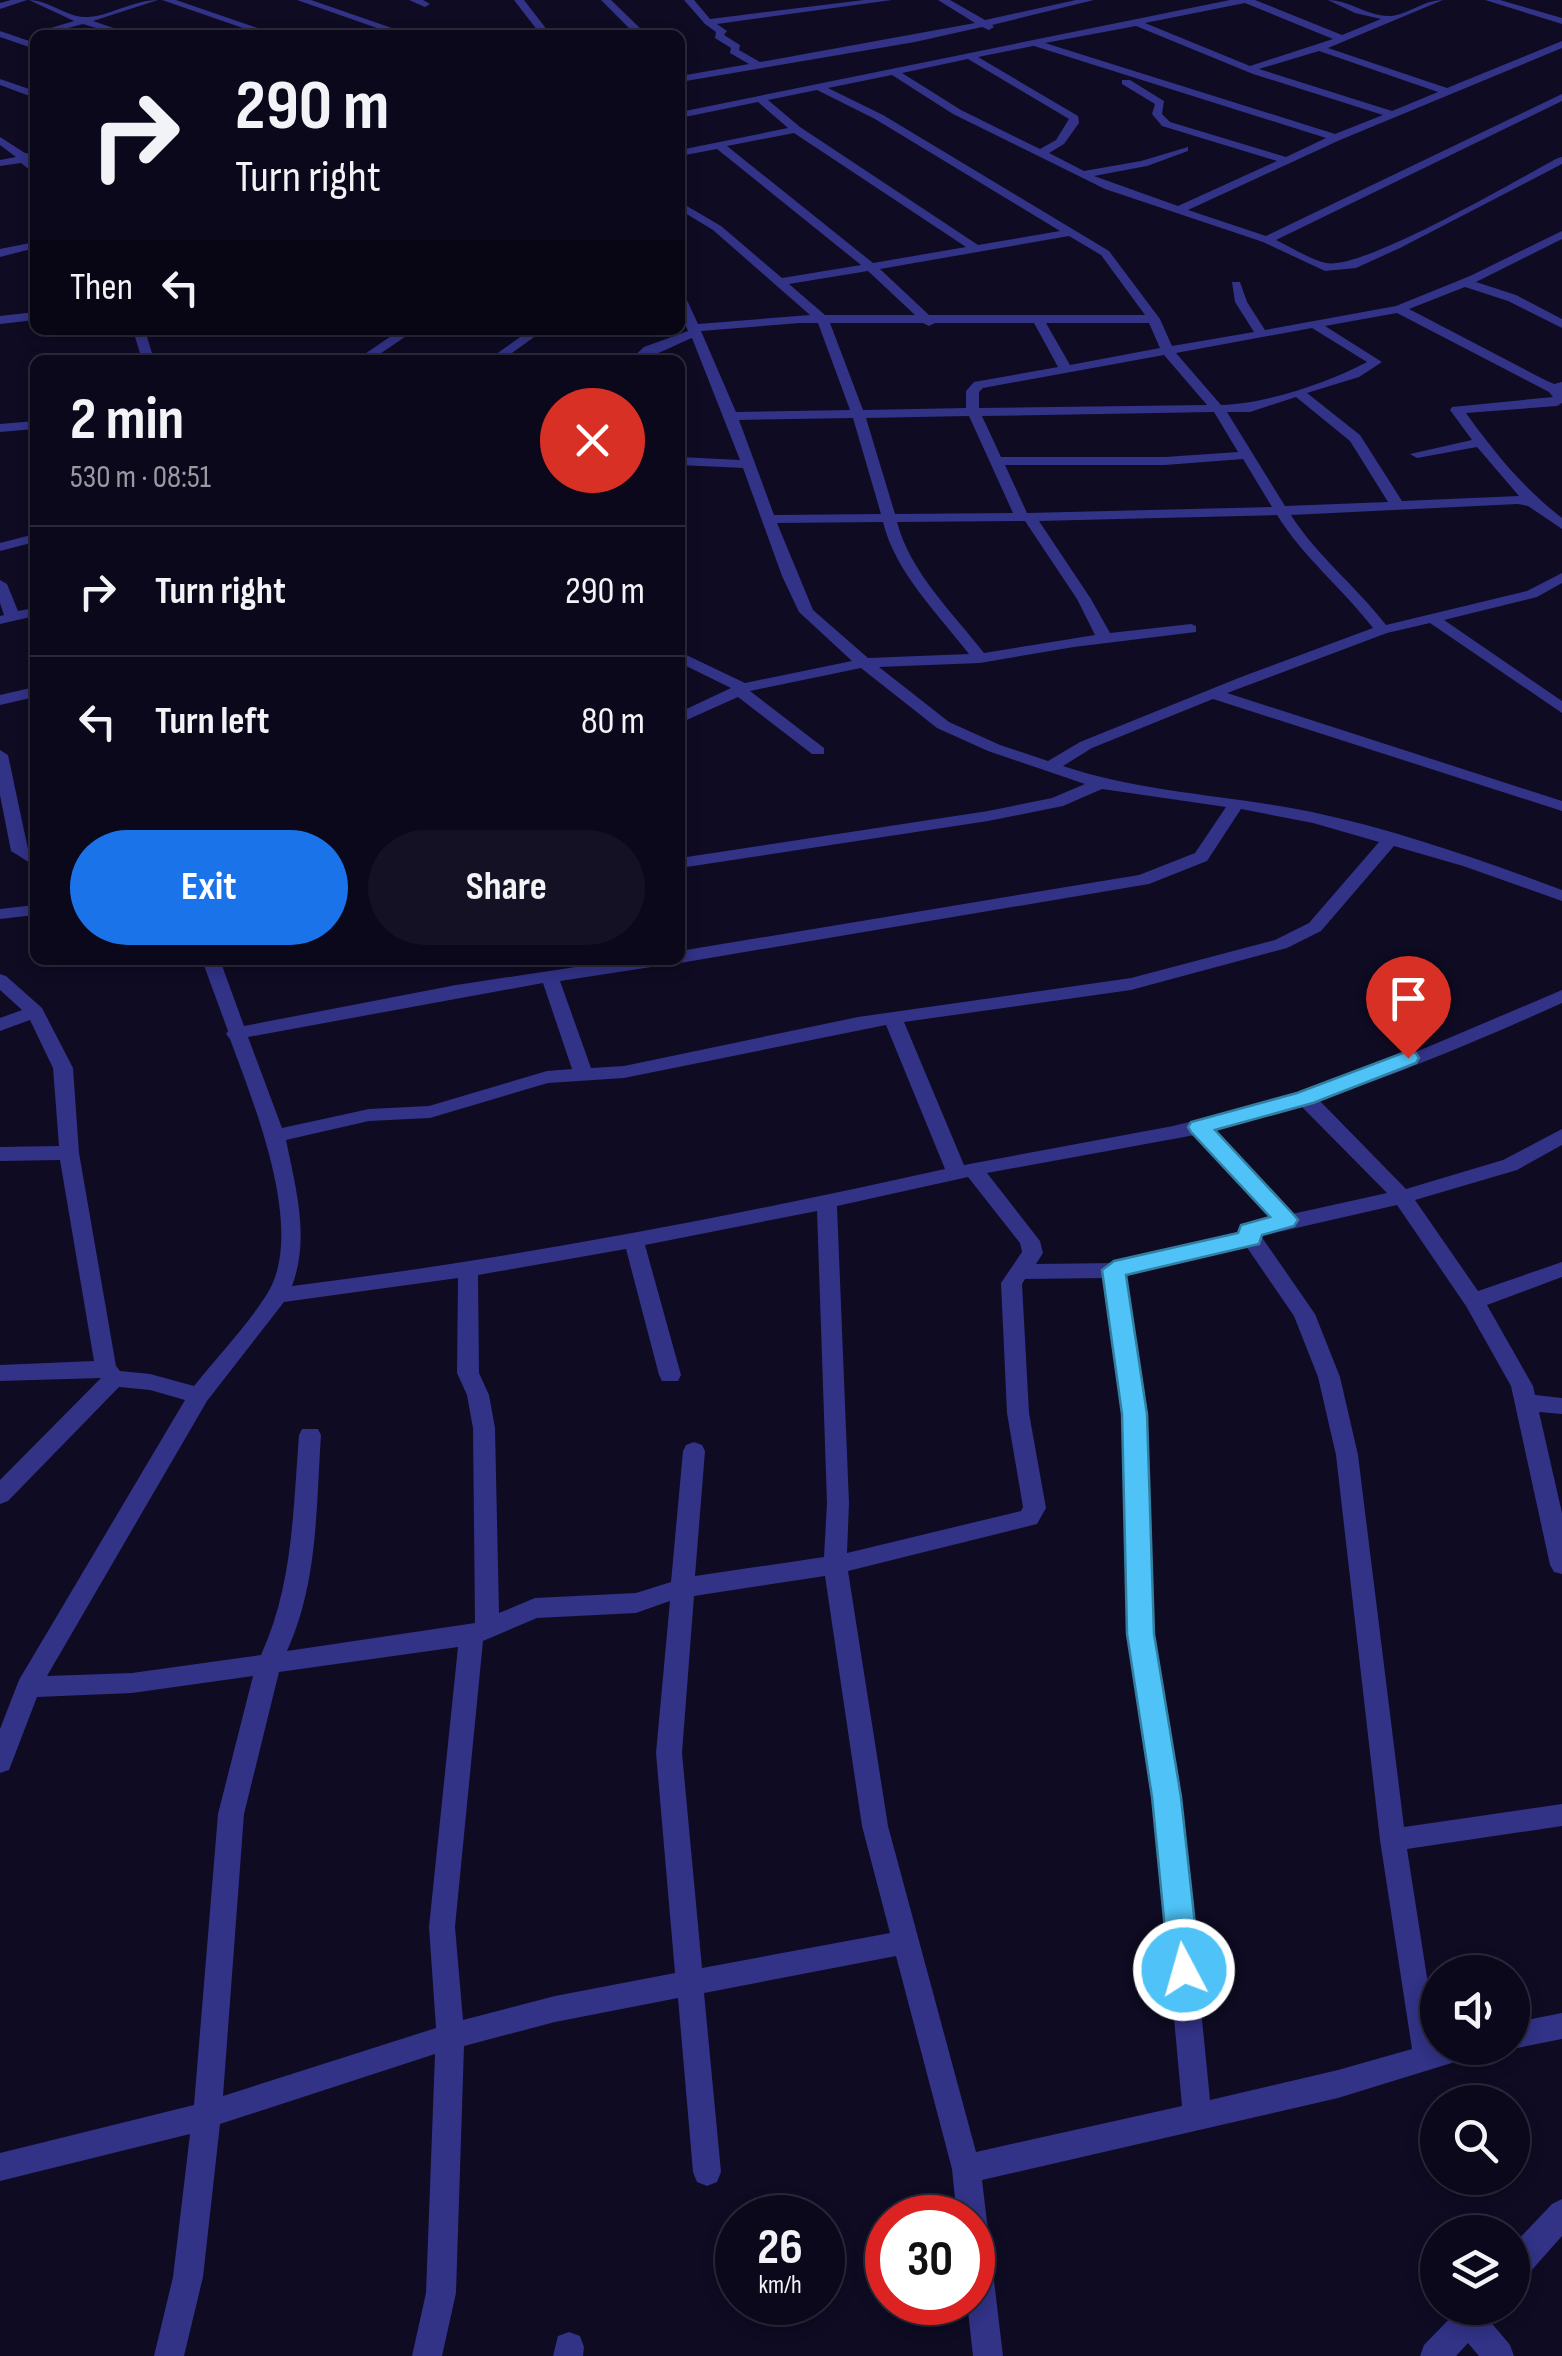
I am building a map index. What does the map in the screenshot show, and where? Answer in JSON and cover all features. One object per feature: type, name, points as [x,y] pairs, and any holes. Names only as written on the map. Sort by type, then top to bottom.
[{"type":"street","points":[[0,6],[22,0]]},
{"type":"street","points":[[34,0],[113,30]]},
{"type":"street","points":[[53,30],[153,0]]},
{"type":"street","points":[[167,0],[258,30]]},
{"type":"street","points":[[302,0],[392,30]]},
{"type":"street","points":[[518,0],[542,30]]},
{"type":"street","points":[[606,0],[637,30]]},
{"type":"street","points":[[689,0],[708,22],[722,31],[718,36],[721,40],[737,47],[734,51],[759,66]]},
{"type":"street","points":[[708,22],[888,0]]},
{"type":"street","points":[[943,0],[998,32]]},
{"type":"street","points":[[685,79],[985,25],[1088,0]]},
{"type":"street","points":[[685,114],[1246,0],[1342,39]]},
{"type":"street","points":[[1333,0],[1390,18]]},
{"type":"street","points":[[1249,69],[1320,48],[1438,0]]},
{"type":"street","points":[[1490,0],[1562,21]]},
{"type":"street","points":[[1139,24],[1249,69],[1392,114]]},
{"type":"street","points":[[0,34],[30,45]]},
{"type":"street","points":[[17,41],[30,37]]},
{"type":"street","points":[[1012,38],[1336,138]]},
{"type":"street","points":[[1181,209],[1336,138],[1562,44]]},
{"type":"street","points":[[1320,48],[1445,91]]},
{"type":"street","points":[[971,57],[1074,118],[1060,142],[1041,153]]},
{"type":"street","points":[[894,72],[958,112],[1084,174],[1266,240],[1313,264],[1336,268],[1352,265],[1504,193],[1562,160]]},
{"type":"street","points":[[1131,74],[1123,78],[1125,82],[1160,103],[1157,114],[1166,124],[1289,161]]},
{"type":"street","points":[[0,82],[30,93]]},
{"type":"street","points":[[821,88],[879,117],[1105,252],[1154,319],[1168,352],[1218,410],[1248,454],[1296,533],[1382,630]]},
{"type":"street","points":[[1266,240],[1562,97]]},
{"type":"street","points":[[760,99],[796,129],[974,248]]},
{"type":"street","points":[[685,152],[796,129]]},
{"type":"street","points":[[0,140],[30,157]]},
{"type":"street","points":[[719,145],[870,266],[929,322]]},
{"type":"street","points":[[1084,174],[1143,164],[1184,149]]},
{"type":"street","points":[[0,163],[30,158]]},
{"type":"street","points":[[685,208],[717,228],[823,320],[870,446],[894,539],[909,566],[980,658]]},
{"type":"street","points":[[780,282],[1073,232]]},
{"type":"street","points":[[1105,639],[1084,599],[1026,518],[996,461],[973,411],[972,391],[978,385],[1399,309],[1466,282],[1562,234]]},
{"type":"street","points":[[0,253],[30,246]]},
{"type":"street","points":[[1466,282],[1512,298],[1562,324]]},
{"type":"street","points":[[1236,286],[1262,335]]},
{"type":"street","points":[[1399,309],[1558,387],[1560,398],[1552,403],[1458,409],[1459,417],[1534,504],[1562,525]]},
{"type":"street","points":[[685,310],[806,612],[943,726],[1048,768],[1100,784],[1315,818],[1469,862],[1562,896]]},
{"type":"street","points":[[0,320],[30,317]]},
{"type":"street","points":[[685,335],[823,320],[1154,319]]},
{"type":"street","points":[[1039,321],[1064,368]]},
{"type":"street","points":[[730,416],[1218,410],[1265,406],[1376,362],[1315,325]]},
{"type":"street","points":[[370,355],[401,335]]},
{"type":"street","points":[[501,355],[531,335]]},
{"type":"street","points":[[642,355],[684,335]]},
{"type":"street","points":[[1300,394],[1355,438],[1398,506]]},
{"type":"street","points":[[0,428],[30,425]]},
{"type":"street","points":[[1417,454],[1480,443]]},
{"type":"street","points":[[996,461],[1165,461],[1248,454]]},
{"type":"street","points":[[685,461],[748,464]]},
{"type":"street","points":[[767,519],[1282,512],[1518,500],[1534,504]]},
{"type":"street","points":[[1,544],[30,539]]},
{"type":"street","points":[[1048,768],[1086,745],[1382,630],[1532,594],[1562,577]]},
{"type":"street","points":[[0,584],[7,619]]},
{"type":"street","points":[[1434,620],[1562,708]]},
{"type":"street","points":[[685,716],[742,689],[865,663],[980,658],[1191,629]]},
{"type":"street","points":[[685,660],[742,689],[818,751]]},
{"type":"street","points":[[0,700],[30,693]]},
{"type":"street","points":[[1212,694],[1562,806]]},
{"type":"street","points":[[0,755],[20,851],[30,858]]},
{"type":"street","points":[[685,862],[988,816],[1057,802],[1100,784]]},
{"type":"street","points":[[685,955],[1143,880],[1201,857],[1238,803]]},
{"type":"street","points":[[274,1136],[370,1115],[430,1112],[547,1078],[624,1072],[893,1018],[1131,984],[1281,944],[1315,927],[1390,840]]},
{"type":"street","points":[[0,914],[30,911]]},
{"type":"street","points":[[0,1762],[28,1687],[199,1395],[278,1295],[288,1268],[291,1216],[274,1136],[234,1034],[213,965]]},
{"type":"street","points":[[234,1034],[626,965]]},
{"type":"street","points":[[550,977],[583,1073]]},
{"type":"street","points":[[0,980],[35,1012],[63,1068],[68,1153],[110,1374]]},
{"type":"street","points":[[278,1295],[634,1242],[1199,1127],[1305,1098],[1562,996]]},
{"type":"street","points":[[0,1025],[35,1012]]},
{"type":"street","points":[[28,1687],[132,1682],[268,1666],[479,1631],[536,1608],[636,1602],[681,1588],[835,1566],[1022,1521],[1032,1514],[1034,1498],[1018,1412],[1010,1283],[1028,1262],[1032,1253],[1030,1241],[965,1172],[893,1018]]},
{"type":"street","points":[[1305,1098],[1402,1197],[1474,1302],[1522,1386],[1562,1564]]},
{"type":"street","points":[[1199,1127],[1286,1220]]},
{"type":"street","points":[[1420,2012],[1393,1840],[1347,1455],[1329,1377],[1304,1314],[1249,1231],[1402,1197],[1510,1165],[1562,1136]]},
{"type":"street","points":[[0,1154],[68,1153]]},
{"type":"street","points":[[827,1203],[838,1503],[835,1566],[876,1826],[966,2169],[969,2195]]},
{"type":"street","points":[[1017,1272],[1114,1270],[1251,1238]]},
{"type":"street","points":[[634,1242],[670,1375]]},
{"type":"street","points":[[427,2356],[441,2294],[450,2036],[442,1927],[479,1631],[484,1428],[478,1395],[468,1373],[468,1268]]},
{"type":"street","points":[[1474,1302],[1562,1269]]},
{"type":"street","points":[[1114,1270],[1134,1414],[1141,1634],[1166,1797],[1197,2114]]},
{"type":"street","points":[[0,1373],[110,1374],[199,1395]]},
{"type":"street","points":[[0,1494],[110,1374]]},
{"type":"street","points":[[1526,1403],[1562,1406]]},
{"type":"street","points":[[170,2356],[188,2277],[206,2116],[231,1814],[268,1666],[288,1620],[302,1566],[310,1435]]},
{"type":"street","points":[[694,1450],[669,1753],[707,2172]]},
{"type":"street","points":[[1393,1840],[1562,1815]]},
{"type":"street","points":[[0,2167],[206,2116],[450,2036],[689,1981],[905,1942]]},
{"type":"street","points":[[1530,2032],[1562,2026]]},
{"type":"street","points":[[966,2169],[1338,2084],[1420,2058]]},
{"type":"street","points":[[1530,2249],[1562,2214]]},
{"type":"street","points":[[984,2325],[988,2356]]},
{"type":"street","points":[[1435,2356],[1464,2325]]},
{"type":"street","points":[[1481,2325],[1499,2356]]},
{"type":"route","points":[[1184,1970],[1166,1797],[1141,1634],[1134,1414],[1114,1270],[1251,1238],[1249,1231],[1286,1220],[1199,1127],[1305,1098],[1408,1058]]}]
